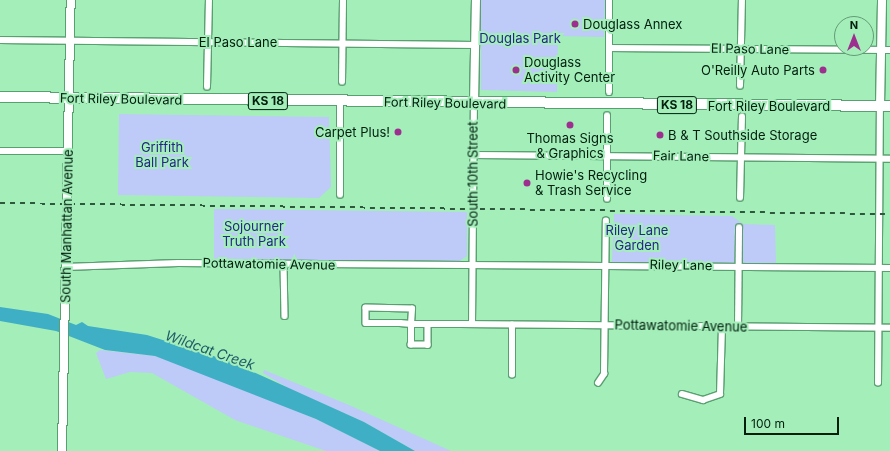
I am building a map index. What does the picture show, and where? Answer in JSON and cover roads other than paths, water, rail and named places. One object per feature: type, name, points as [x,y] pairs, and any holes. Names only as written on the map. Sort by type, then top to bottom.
[{"type":"highway","name":"Fort Riley Boulevard","points":[[0,97],[340,102],[885,106]]},
{"type":"street","name":"South Manhattan Avenue","points":[[62,451],[71,0]]},
{"type":"street","points":[[208,87],[210,0]]},
{"type":"street","points":[[342,82],[343,0]]},
{"type":"street","name":"South 10th Street","points":[[472,324],[476,0]]},
{"type":"street","points":[[608,92],[609,0]]},
{"type":"street","points":[[740,86],[742,0]]},
{"type":"street","points":[[878,383],[880,158],[885,106],[881,50],[882,0]]},
{"type":"street","name":"El Paso Lane","points":[[0,40],[475,45]]},
{"type":"street","name":"El Paso Lane","points":[[609,48],[890,50]]},
{"type":"street","points":[[340,102],[340,195]]},
{"type":"street","points":[[607,116],[607,199]]},
{"type":"street","points":[[740,198],[742,117]]},
{"type":"street","points":[[0,151],[68,151]]},
{"type":"street","name":"Fair Lane","points":[[473,155],[607,155],[890,159]]},
{"type":"street","points":[[598,384],[604,374],[606,221]]},
{"type":"street","points":[[738,327],[739,228]]},
{"type":"street","points":[[284,264],[285,316]]},
{"type":"street","name":"Pottawatomie Avenue","points":[[65,267],[284,264],[472,264]]},
{"type":"street","name":"Riley Lane","points":[[472,264],[606,264],[890,268]]},
{"type":"street","points":[[411,324],[366,323],[366,308],[412,309],[411,345],[428,345],[428,324]]},
{"type":"street","name":"Pottawatomie Avenue","points":[[411,324],[890,328]]},
{"type":"street","points":[[512,325],[512,376]]},
{"type":"street","points":[[682,394],[703,400],[720,394],[722,327]]},
{"type":"railway","points":[[0,203],[890,214]]},
{"type":"place","name":"Douglass Annex","points":[[575,24]]},
{"type":"place","name":"Douglass Activity Center","points":[[516,70]]},
{"type":"place","name":"O'Reilly Auto Parts","points":[[823,70]]},
{"type":"place","name":"Thomas Signs & Graphics","points":[[570,125]]},
{"type":"place","name":"Carpet Plus!","points":[[398,132]]},
{"type":"place","name":"B & T Southside Storage","points":[[660,135]]},
{"type":"place","name":"Howie's Recycling & Trash Service","points":[[527,183]]},
{"type":"park label","name":"Douglas Park","points":[[520,38]]},
{"type":"park label","name":"Griffith Ball Park","points":[[162,156]]},
{"type":"park label","name":"Sojourner Truth Park","points":[[254,234]]},
{"type":"park label","name":"Riley Lane Garden","points":[[637,238]]},
{"type":"water label","name":"Wildcat Creek","points":[[210,350]]}]
